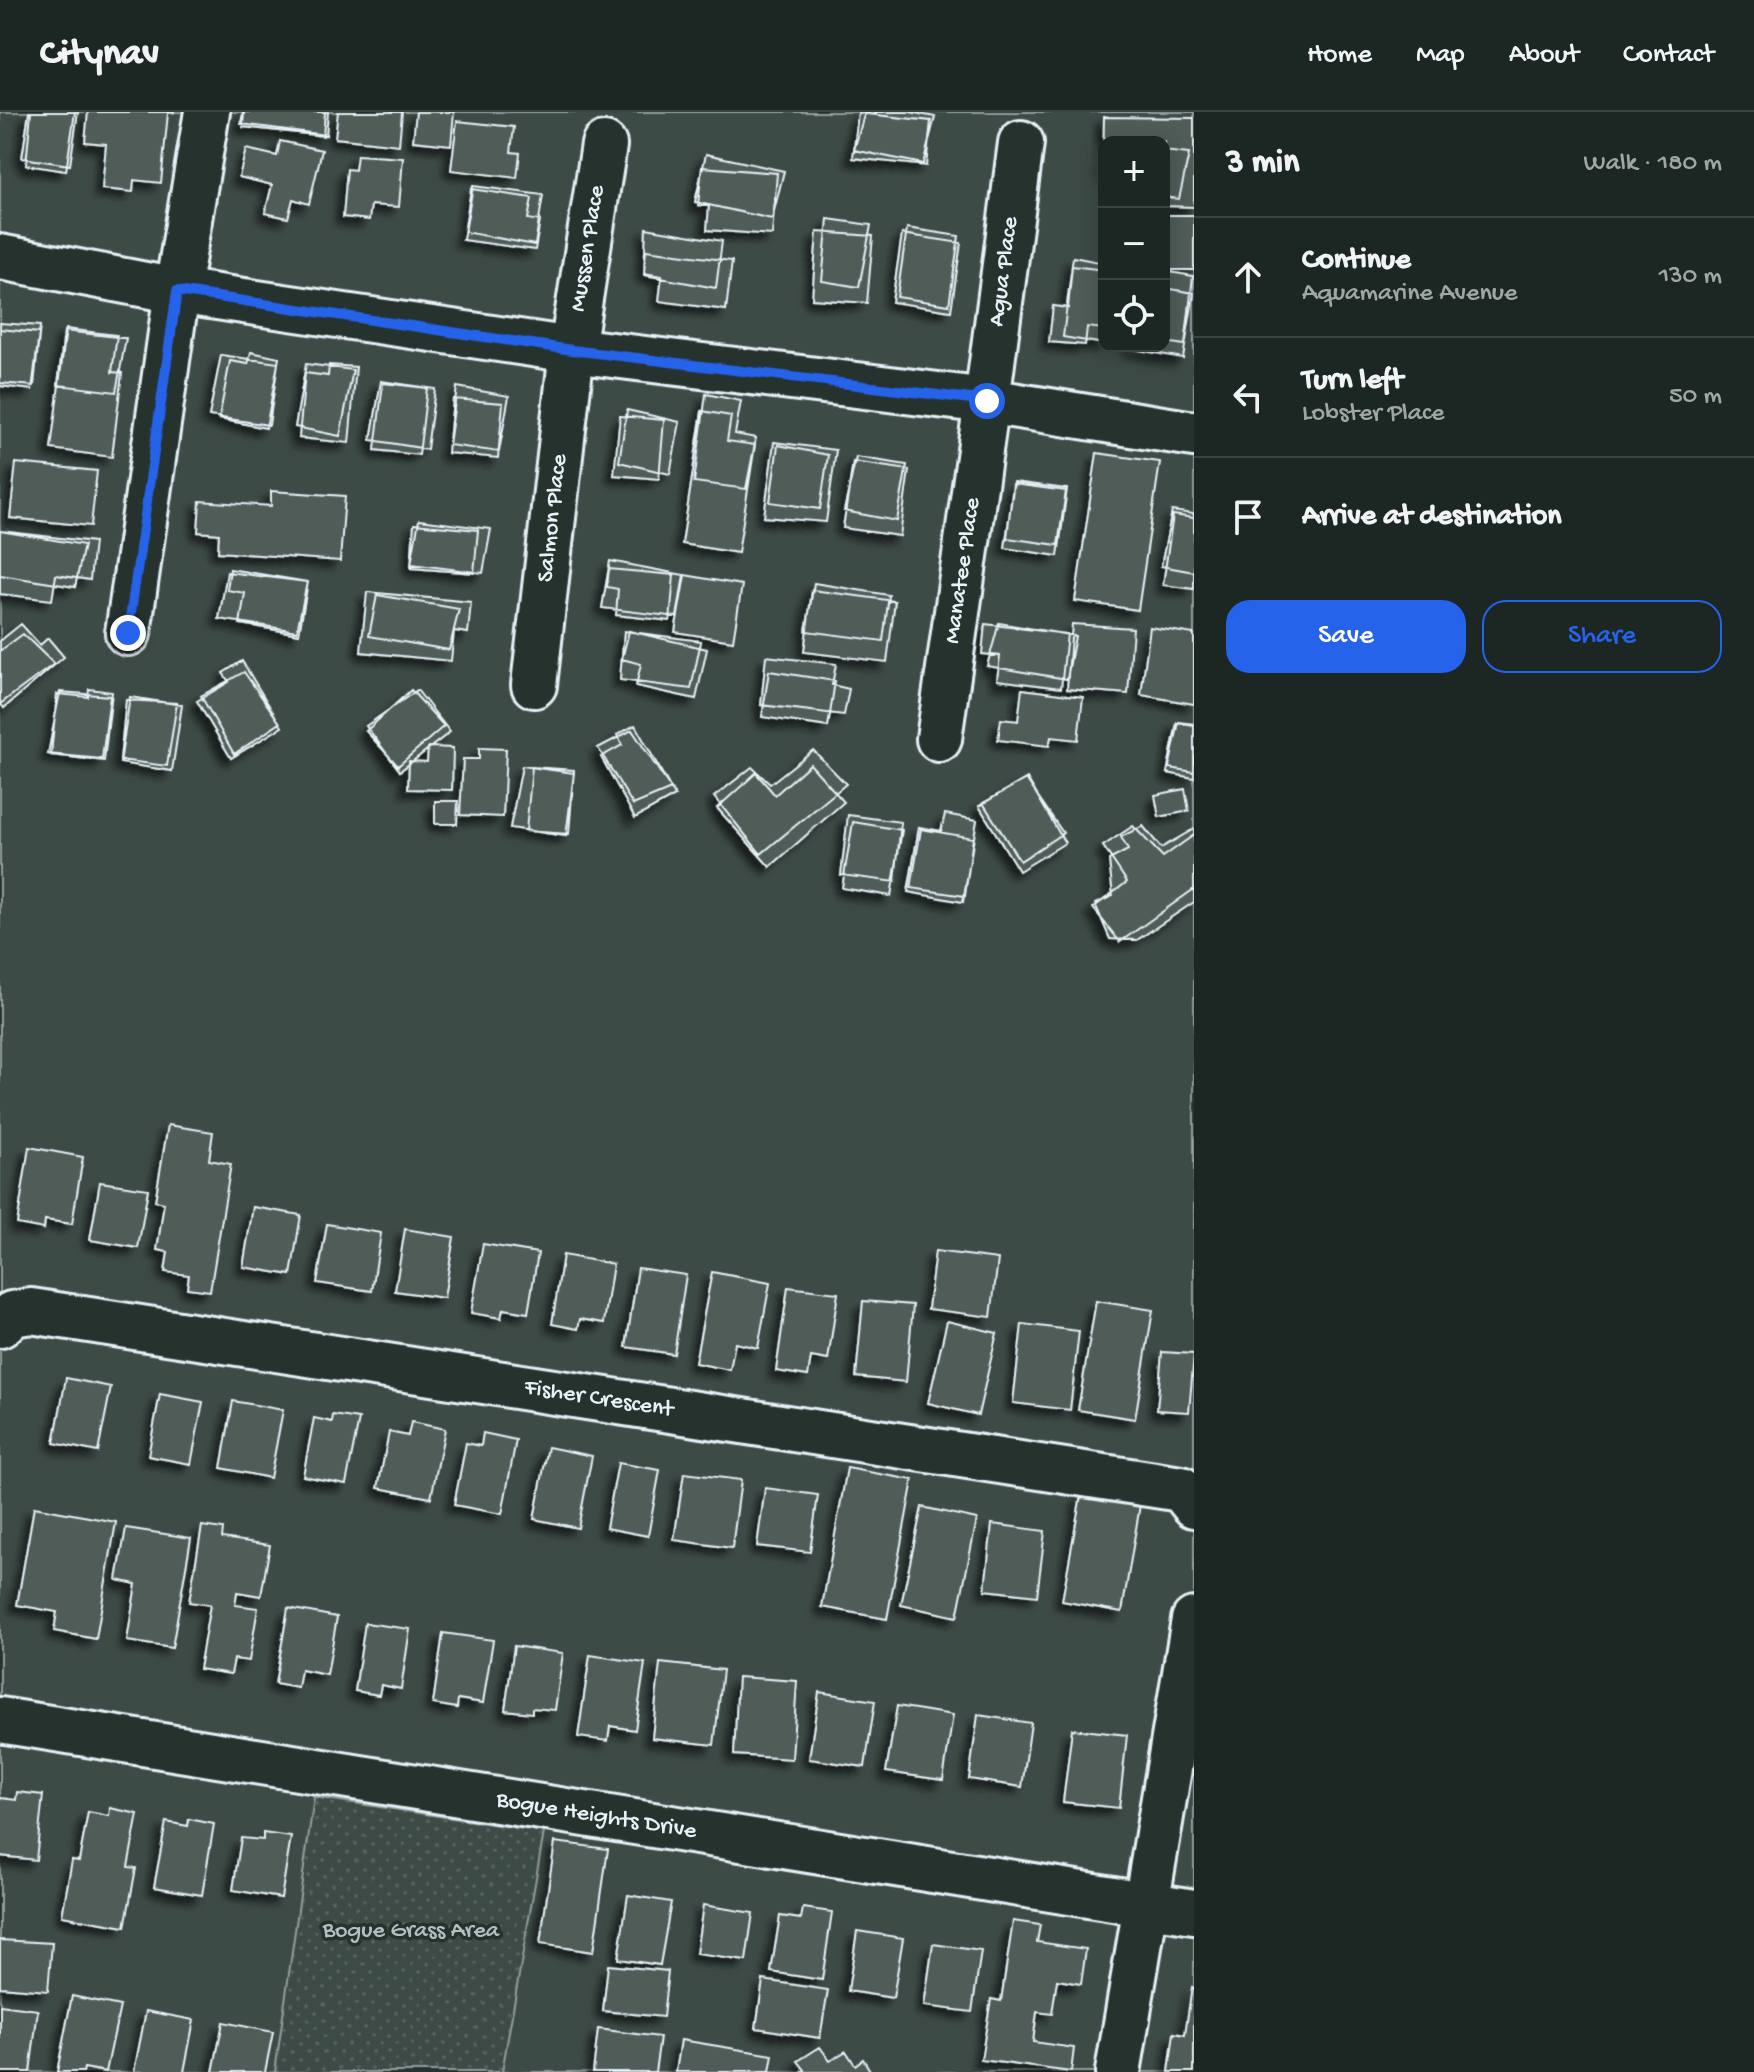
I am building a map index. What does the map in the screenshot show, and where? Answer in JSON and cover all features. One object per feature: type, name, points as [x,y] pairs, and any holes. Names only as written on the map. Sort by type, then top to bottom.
[{"type":"street","points":[[128,633],[177,291],[207,112]]},
{"type":"street","name":"Agua Place","points":[[987,401],[1021,143]]},
{"type":"street","name":"Mussen Place","points":[[572,350],[604,145]]},
{"type":"street","points":[[0,257],[177,291],[572,350],[987,401],[1194,434]]},
{"type":"street","name":"Salmon Place","points":[[534,685],[572,350]]},
{"type":"street","name":"Manatee Place","points":[[939,739],[987,401]]},
{"type":"street","name":"Fisher Crescent","points":[[0,1325],[12,1314],[31,1311],[1181,1489],[1194,1505]]},
{"type":"street","points":[[1118,2072],[1194,1620]]},
{"type":"street","name":"Bogue Heights Drive","points":[[0,1720],[1194,1912]]},
{"type":"green space","points":[[0,112],[1194,112],[1194,2072],[0,2072]]},
{"type":"green space","name":"Bogue Grass Area","points":[[314,1797],[544,1832],[502,2072],[275,2072]]},
{"type":"building","points":[[29,112],[78,112],[70,165],[22,158]]},
{"type":"building","points":[[31,112],[75,112],[66,171],[26,165]]},
{"type":"building","points":[[88,112],[175,112],[168,113],[161,183],[134,180],[133,192],[102,189],[106,144],[85,142]]},
{"type":"building","points":[[243,112],[328,112],[326,135],[241,124]]},
{"type":"building","points":[[244,112],[325,112],[323,136],[243,127]]},
{"type":"building","points":[[338,112],[402,112],[399,145],[335,138]]},
{"type":"building","points":[[416,112],[454,112],[451,145],[413,141]]},
{"type":"building","points":[[865,112],[910,112],[935,117],[923,164],[854,150]]},
{"type":"building","points":[[858,113],[931,121],[926,166],[853,158]]},
{"type":"building","points":[[1104,117],[1194,118],[1194,207],[1170,206],[1170,136],[1104,136]]},
{"type":"building","points":[[457,121],[514,127],[511,152],[520,153],[517,178],[451,170]]},
{"type":"building","points":[[280,141],[322,150],[309,204],[293,199],[288,218],[265,213],[272,185],[239,177],[246,149],[277,156]]},
{"type":"building","points":[[1170,152],[1189,154],[1179,199],[1170,198]]},
{"type":"building","points":[[706,154],[784,171],[772,219],[695,202]]},
{"type":"building","points":[[357,155],[403,158],[399,207],[371,205],[369,220],[343,217],[347,169],[355,170]]},
{"type":"building","points":[[702,167],[777,173],[772,235],[707,230],[709,206],[698,206]]},
{"type":"building","points":[[473,186],[543,195],[535,245],[465,232]]},
{"type":"building","points":[[471,189],[532,198],[528,219],[540,221],[535,250],[463,240]]},
{"type":"building","points":[[1170,215],[1194,215],[1194,270],[1170,270]]},
{"type":"building","points":[[828,219],[871,225],[859,287],[822,281]]},
{"type":"building","points":[[646,228],[722,241],[716,288],[644,275]]},
{"type":"building","points":[[907,228],[959,236],[949,305],[897,297]]},
{"type":"building","points":[[817,232],[873,236],[867,303],[812,299]]},
{"type":"building","points":[[902,234],[961,243],[951,311],[892,302]]},
{"type":"building","points":[[646,250],[732,261],[726,310],[659,301],[662,276],[644,273]]},
{"type":"building","points":[[1073,257],[1098,262],[1098,343],[1063,337]]},
{"type":"building","points":[[1072,266],[1098,269],[1098,328],[1087,327],[1085,345],[1049,342],[1053,306],[1068,308]]},
{"type":"building","points":[[1170,272],[1193,276],[1185,345],[1170,343]]},
{"type":"building","points":[[1170,289],[1194,293],[1183,358],[1149,352],[1170,352]]},
{"type":"building","points":[[0,323],[40,326],[34,386],[0,383]]},
{"type":"building","points":[[0,329],[39,333],[32,390],[0,386]]},
{"type":"building","points":[[66,329],[117,335],[112,372],[122,373],[112,457],[51,449]]},
{"type":"building","points":[[64,331],[126,338],[116,392],[58,385]]},
{"type":"building","points":[[251,352],[279,358],[266,428],[219,419],[230,361],[248,364]]},
{"type":"building","points":[[221,355],[278,363],[269,425],[209,416]]},
{"type":"building","points":[[306,364],[353,370],[340,436],[295,427]]},
{"type":"building","points":[[329,365],[356,367],[349,443],[299,438],[305,373],[328,376]]},
{"type":"building","points":[[381,381],[435,389],[427,449],[371,440]]},
{"type":"building","points":[[383,383],[427,388],[419,455],[375,450]]},
{"type":"building","points":[[457,387],[509,396],[499,452],[449,445]]},
{"type":"building","points":[[706,394],[741,401],[735,434],[756,438],[746,489],[694,482]]},
{"type":"building","points":[[453,399],[503,403],[498,458],[448,453]]},
{"type":"building","points":[[627,410],[680,422],[670,474],[619,462]]},
{"type":"building","points":[[702,411],[731,416],[727,441],[755,445],[738,553],[682,544]]},
{"type":"building","points":[[620,416],[664,420],[659,479],[614,475]]},
{"type":"building","points":[[774,442],[836,450],[826,522],[764,517]]},
{"type":"building","points":[[778,445],[828,455],[820,509],[770,502]]},
{"type":"building","points":[[1097,453],[1160,462],[1138,610],[1075,601]]},
{"type":"building","points":[[856,457],[907,465],[897,521],[844,511]]},
{"type":"building","points":[[853,462],[909,470],[900,536],[843,528]]},
{"type":"building","points":[[16,463],[97,471],[91,526],[10,518]]},
{"type":"building","points":[[1014,482],[1067,489],[1058,556],[1005,548]]},
{"type":"building","points":[[1013,484],[1066,491],[1058,545],[1007,538]]},
{"type":"building","points":[[271,491],[345,496],[340,561],[218,552],[219,534],[198,532],[200,501],[271,506]]},
{"type":"building","points":[[1172,511],[1194,514],[1194,572],[1161,566]]},
{"type":"building","points":[[1173,515],[1194,518],[1194,589],[1163,585]]},
{"type":"building","points":[[419,520],[491,529],[483,573],[411,564]]},
{"type":"building","points":[[414,524],[478,530],[474,573],[411,568]]},
{"type":"building","points":[[0,531],[94,542],[90,580],[56,575],[52,600],[0,594]]},
{"type":"building","points":[[0,531],[84,545],[75,587],[0,575]]},
{"type":"building","points":[[610,561],[684,575],[677,617],[602,608]]},
{"type":"building","points":[[230,569],[308,582],[299,634],[240,624],[245,593],[227,590]]},
{"type":"building","points":[[609,569],[674,575],[670,621],[616,615],[618,589],[607,587]]},
{"type":"building","points":[[227,572],[307,582],[297,631],[219,619]]},
{"type":"building","points":[[685,575],[742,585],[733,641],[675,632]]},
{"type":"building","points":[[814,583],[889,595],[883,641],[806,631]]},
{"type":"building","points":[[812,590],[895,601],[887,662],[804,652]]},
{"type":"building","points":[[367,592],[471,602],[468,633],[454,631],[451,661],[361,652]]},
{"type":"building","points":[[377,595],[459,609],[449,650],[369,636]]},
{"type":"building","points":[[999,623],[1075,636],[1067,679],[987,666]]},
{"type":"building","points":[[21,624],[40,645],[48,638],[64,657],[4,708],[0,703],[0,641]]},
{"type":"building","points":[[985,624],[1067,634],[1061,688],[997,680],[1000,656],[982,654]]},
{"type":"building","points":[[1072,624],[1133,628],[1128,694],[1067,689]]},
{"type":"building","points":[[1150,627],[1194,634],[1194,704],[1141,695]]},
{"type":"building","points":[[624,631],[701,641],[691,689],[620,680]]},
{"type":"building","points":[[629,631],[707,649],[696,699],[636,686],[641,664],[622,659]]},
{"type":"building","points":[[23,634],[54,664],[0,704],[0,651]]},
{"type":"building","points":[[766,656],[836,664],[832,685],[849,689],[844,715],[761,705]]},
{"type":"building","points":[[242,661],[282,727],[231,758],[197,701],[229,682],[223,673]]},
{"type":"building","points":[[769,671],[835,681],[828,727],[762,717]]},
{"type":"building","points":[[244,672],[280,723],[234,754],[201,696]]},
{"type":"building","points":[[89,689],[112,692],[104,761],[51,755],[57,694],[88,697]]},
{"type":"building","points":[[1022,689],[1083,697],[1078,740],[1051,737],[1049,746],[998,740],[1001,719],[1018,721]]},
{"type":"building","points":[[411,690],[444,726],[398,766],[366,731]]},
{"type":"building","points":[[417,690],[450,732],[400,771],[366,726]]},
{"type":"building","points":[[60,692],[110,696],[102,759],[48,754]]},
{"type":"building","points":[[130,697],[182,705],[172,771],[120,763]]},
{"type":"building","points":[[126,700],[177,703],[167,766],[120,760]]},
{"type":"building","points":[[1179,722],[1194,724],[1194,772],[1169,768]]},
{"type":"building","points":[[1177,723],[1194,726],[1194,778],[1167,773]]},
{"type":"building","points":[[635,725],[675,796],[635,818],[601,757],[622,745],[617,735]]},
{"type":"building","points":[[632,730],[671,789],[633,805],[598,748]]},
{"type":"building","points":[[428,747],[453,748],[452,790],[408,789],[409,761],[427,762]]},
{"type":"building","points":[[479,748],[506,749],[503,817],[460,815],[463,759],[479,759]]},
{"type":"building","points":[[813,750],[846,784],[761,854],[714,797],[752,767],[770,784]]},
{"type":"building","points":[[810,764],[844,802],[770,867],[717,808],[756,773],[775,795]]},
{"type":"building","points":[[522,766],[574,773],[566,836],[510,828]]},
{"type":"building","points":[[532,767],[574,770],[569,834],[526,831]]},
{"type":"building","points":[[1027,778],[1065,843],[1019,871],[979,806]]},
{"type":"building","points":[[1026,779],[1063,833],[1020,861],[983,803]]},
{"type":"building","points":[[1185,789],[1189,811],[1159,817],[1155,795]]},
{"type":"building","points":[[435,801],[458,801],[457,824],[435,824]]},
{"type":"building","points":[[945,814],[977,820],[963,902],[908,892],[919,827],[941,831]]},
{"type":"building","points":[[848,815],[901,822],[895,882],[841,875]]},
{"type":"building","points":[[853,822],[902,830],[891,896],[842,888]]},
{"type":"building","points":[[1133,826],[1163,857],[1194,835],[1194,889],[1120,942],[1093,908],[1127,882],[1103,846]]},
{"type":"building","points":[[1143,826],[1161,848],[1194,829],[1194,902],[1137,940],[1110,939],[1095,904],[1113,896],[1109,860],[1128,850],[1121,837]]},
{"type":"building","points":[[921,829],[973,838],[965,896],[911,888]]},
{"type":"building","points":[[168,1125],[213,1132],[209,1160],[231,1164],[210,1291],[187,1288],[189,1275],[165,1272],[168,1252],[157,1250],[164,1203],[155,1201]]},
{"type":"building","points":[[29,1147],[83,1157],[72,1224],[45,1220],[44,1229],[17,1224]]},
{"type":"building","points":[[100,1182],[148,1189],[138,1248],[90,1240]]},
{"type":"building","points":[[253,1207],[301,1215],[291,1275],[243,1267]]},
{"type":"building","points":[[327,1224],[381,1233],[372,1291],[317,1283]]},
{"type":"building","points":[[405,1229],[454,1237],[444,1298],[395,1291]]},
{"type":"building","points":[[483,1244],[538,1253],[528,1313],[503,1309],[501,1318],[471,1313]]},
{"type":"building","points":[[935,1251],[998,1259],[991,1317],[928,1309]]},
{"type":"building","points":[[563,1255],[613,1264],[604,1323],[580,1319],[578,1329],[552,1324]]},
{"type":"building","points":[[638,1268],[686,1275],[674,1354],[626,1347]]},
{"type":"building","points":[[712,1272],[770,1283],[758,1348],[735,1343],[730,1370],[695,1363]]},
{"type":"building","points":[[788,1287],[838,1293],[828,1360],[811,1357],[808,1376],[776,1371]]},
{"type":"building","points":[[863,1301],[913,1305],[906,1382],[856,1377]]},
{"type":"building","points":[[1096,1301],[1153,1310],[1135,1419],[1078,1410]]},
{"type":"building","points":[[947,1321],[997,1333],[978,1415],[928,1403]]},
{"type":"building","points":[[1022,1324],[1079,1331],[1070,1410],[1013,1403]]},
{"type":"building","points":[[1162,1352],[1194,1354],[1189,1412],[1157,1410]]},
{"type":"building","points":[[66,1378],[111,1387],[98,1452],[54,1443]]},
{"type":"building","points":[[160,1394],[203,1402],[191,1464],[148,1456]]},
{"type":"building","points":[[233,1401],[283,1410],[270,1478],[221,1468]]},
{"type":"building","points":[[333,1415],[359,1419],[346,1484],[303,1476],[314,1418],[332,1422]]},
{"type":"building","points":[[411,1422],[445,1429],[431,1498],[378,1488],[389,1432],[408,1436]]},
{"type":"building","points":[[483,1433],[516,1440],[502,1514],[454,1505],[466,1443],[481,1446]]},
{"type":"building","points":[[548,1447],[592,1456],[578,1528],[534,1519]]},
{"type":"building","points":[[618,1463],[660,1470],[648,1536],[606,1528]]},
{"type":"building","points":[[847,1468],[913,1480],[887,1619],[822,1607]]},
{"type":"building","points":[[684,1473],[741,1480],[732,1548],[674,1540]]},
{"type":"building","points":[[765,1488],[818,1495],[810,1552],[757,1546]]},
{"type":"building","points":[[1081,1495],[1140,1505],[1122,1612],[1062,1601]]},
{"type":"building","points":[[34,1507],[116,1522],[96,1639],[54,1631],[57,1612],[17,1605]]},
{"type":"building","points":[[922,1507],[977,1519],[957,1617],[901,1605]]},
{"type":"building","points":[[992,1524],[1045,1531],[1037,1596],[985,1590]]},
{"type":"building","points":[[202,1526],[223,1529],[222,1538],[270,1545],[261,1596],[237,1592],[235,1605],[258,1608],[249,1661],[234,1659],[231,1674],[199,1669],[210,1605],[189,1602]]},
{"type":"building","points":[[126,1528],[191,1538],[172,1648],[127,1641],[136,1584],[117,1580]]},
{"type":"building","points":[[288,1608],[337,1617],[327,1675],[301,1670],[298,1688],[275,1684]]},
{"type":"building","points":[[365,1623],[410,1629],[401,1689],[381,1685],[379,1695],[355,1691]]},
{"type":"building","points":[[443,1633],[493,1640],[483,1703],[458,1699],[457,1708],[433,1704]]},
{"type":"building","points":[[514,1646],[563,1653],[555,1710],[532,1708],[532,1713],[505,1710]]},
{"type":"building","points":[[590,1655],[645,1663],[635,1730],[610,1726],[608,1741],[578,1737]]},
{"type":"building","points":[[660,1663],[723,1670],[714,1745],[652,1738]]},
{"type":"building","points":[[738,1677],[797,1681],[792,1759],[734,1755]]},
{"type":"building","points":[[819,1692],[875,1701],[865,1767],[809,1759]]},
{"type":"building","points":[[897,1706],[953,1715],[943,1780],[886,1772]]},
{"type":"building","points":[[978,1715],[1031,1723],[1022,1787],[969,1779]]},
{"type":"building","points":[[1072,1729],[1127,1735],[1119,1808],[1063,1802]]},
{"type":"building","points":[[17,1792],[43,1795],[36,1860],[0,1856],[0,1798],[16,1800]]},
{"type":"building","points":[[110,1808],[138,1814],[128,1867],[136,1868],[125,1927],[62,1916],[72,1860],[79,1861],[88,1812],[109,1816]]},
{"type":"building","points":[[189,1819],[214,1824],[202,1895],[154,1887],[166,1822],[188,1826]]},
{"type":"building","points":[[263,1833],[291,1837],[281,1898],[233,1890],[241,1838],[263,1840]]},
{"type":"building","points":[[555,1842],[608,1849],[593,1952],[540,1944]]},
{"type":"building","points":[[628,1895],[671,1902],[660,1965],[618,1959]]},
{"type":"building","points":[[703,1905],[753,1913],[746,1961],[696,1954]]},
{"type":"building","points":[[803,1908],[832,1912],[822,1980],[771,1972],[780,1916],[801,1919]]},
{"type":"building","points":[[1013,1921],[1040,1925],[1037,1942],[1086,1949],[1081,1984],[1057,1980],[1052,2014],[1037,2012],[1033,2042],[1074,2048],[1071,2072],[981,2060],[991,1999],[1001,2001]]},
{"type":"building","points":[[857,1931],[903,1938],[893,1998],[848,1991]]},
{"type":"building","points":[[0,1940],[52,1943],[48,1991],[0,1987]]},
{"type":"building","points":[[933,1944],[981,1951],[972,2012],[924,2006]]},
{"type":"building","points":[[608,1965],[668,1971],[663,2017],[603,2011]]},
{"type":"building","points":[[763,1980],[828,1990],[820,2038],[756,2028]]},
{"type":"building","points":[[1192,1987],[1194,2072],[1169,2072],[1174,2033],[1185,2035]]},
{"type":"building","points":[[72,1996],[120,2006],[106,2072],[84,2068],[83,2072],[57,2072]]},
{"type":"building","points":[[0,2005],[38,2010],[30,2072],[0,2072]]},
{"type":"building","points":[[146,2011],[194,2020],[184,2072],[134,2072]]},
{"type":"building","points":[[223,2022],[273,2032],[265,2072],[213,2072]]},
{"type":"building","points":[[598,2029],[660,2037],[655,2072],[593,2072]]},
{"type":"building","points":[[681,2040],[773,2055],[770,2072],[676,2072]]},
{"type":"building","points":[[820,2047],[830,2061],[846,2051],[855,2065],[863,2059],[871,2072],[803,2072],[805,2070],[798,2061]]},
{"type":"route","points":[[128,633],[177,291],[572,350],[987,401]]}]
